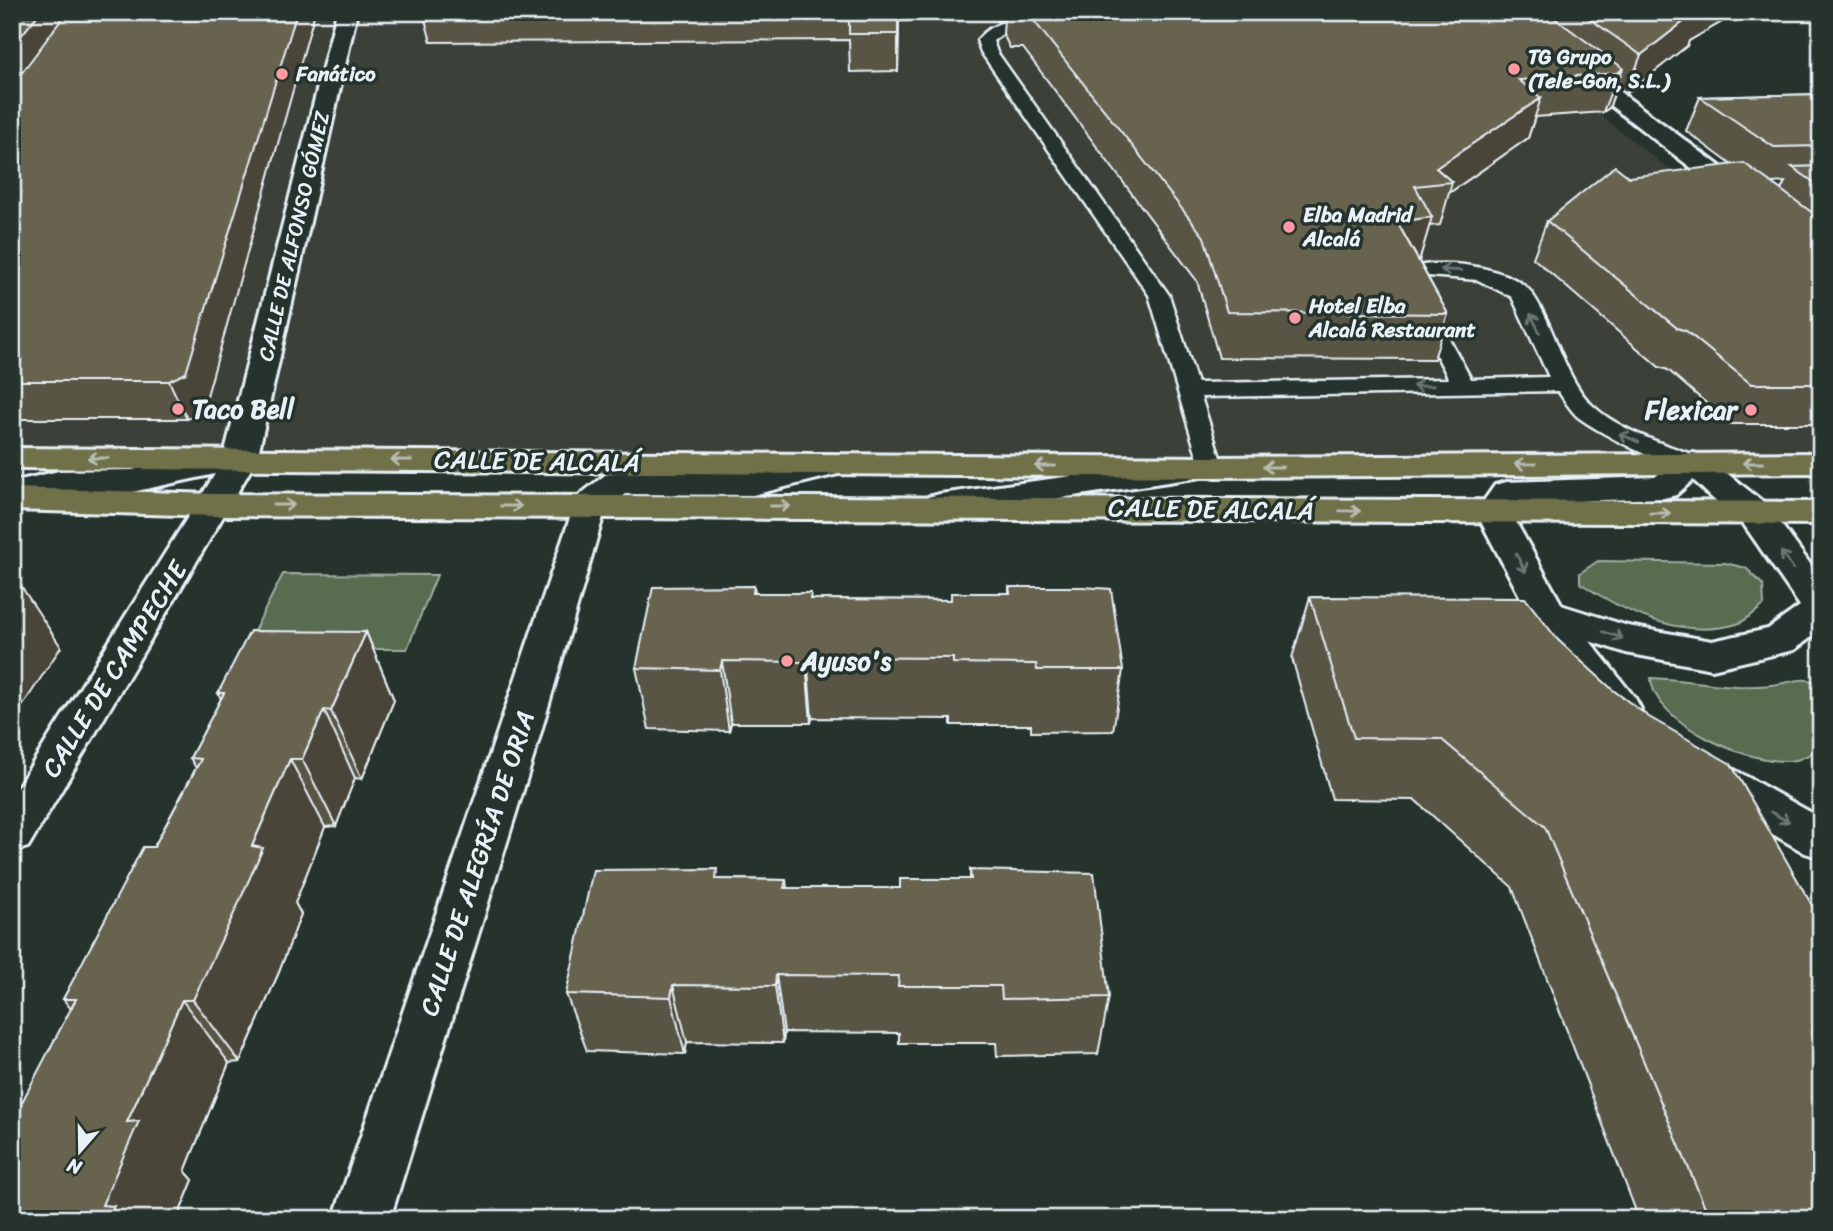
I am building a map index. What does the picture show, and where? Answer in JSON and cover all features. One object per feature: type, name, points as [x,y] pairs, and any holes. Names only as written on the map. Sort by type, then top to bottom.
[{"type":"main road","name":"CALLE DE ALCALÁ","points":[[12,458],[1211,467],[1821,463]]},
{"type":"main road","name":"CALLE DE ALCALÁ","points":[[12,499],[215,505],[1754,513],[1812,510]]},
{"type":"street","name":"CALLE DE ALFONSO GÓMEZ","points":[[240,458],[347,12]]},
{"type":"street","points":[[1502,14],[1531,15]]},
{"type":"street","points":[[1502,14],[1821,254]]},
{"type":"street","points":[[1738,194],[1779,192]]},
{"type":"street","name":"CALLE DE ALCALÁ","points":[[12,493],[59,482],[132,481],[240,458]]},
{"type":"street","points":[[215,505],[240,458]]},
{"type":"street","points":[[1548,614],[1626,639],[1712,655],[1780,640],[1821,608],[1754,513],[1693,463],[1664,487],[1507,493],[1494,512],[1548,614],[1618,707],[1713,779],[1821,840]]},
{"type":"street","name":"CALLE DE ALCALÁ","points":[[589,505],[617,483],[753,484],[834,465]]},
{"type":"street","name":"CALLE DE ALCALÁ","points":[[928,507],[1211,467]]},
{"type":"street","name":"CALLE DE CAMPECHE","points":[[12,834],[215,505]]},
{"type":"street","name":"CALLE DE ALEGRÍA DE ORIA","points":[[361,1219],[517,742],[589,505]]},
{"type":"lane","points":[[1056,19],[1014,22],[995,29],[985,40],[988,49],[1159,295],[1211,467]]},
{"type":"lane","points":[[1464,386],[1410,286],[1415,272],[1461,270],[1512,287],[1521,294],[1564,384],[1584,410],[1621,435],[1693,463]]},
{"type":"lane","points":[[1187,390],[1564,384]]},
{"type":"shaded area","points":[[12,12],[1468,12],[1821,288],[1821,460],[12,458]]},
{"type":"green space","points":[[1598,561],[1725,563],[1746,568],[1763,585],[1764,605],[1740,623],[1716,628],[1696,629],[1655,621],[1616,604],[1580,583],[1580,573]]},
{"type":"green space","points":[[283,574],[437,575],[407,649],[245,649]]},
{"type":"green space","points":[[1651,678],[1734,686],[1802,680],[1821,684],[1821,749],[1796,760],[1778,761],[1733,750],[1687,726],[1669,711],[1656,695]]},
{"type":"building","points":[[12,12],[40,12],[12,47]]},
{"type":"building","points":[[67,12],[297,12],[186,373],[169,381],[12,381],[12,86]]},
{"type":"building","points":[[849,12],[898,12],[898,34],[849,34]]},
{"type":"building","points":[[1027,12],[1546,12],[1623,68],[1618,73],[1519,80],[1541,98],[1436,168],[1452,182],[1415,186],[1432,217],[1397,222],[1448,314],[1227,312],[1204,237]]},
{"type":"building","points":[[1580,12],[1696,12],[1641,55]]},
{"type":"building","points":[[1821,94],[1821,146],[1774,147],[1700,97]]},
{"type":"building","points":[[1744,163],[1821,219],[1821,384],[1751,384],[1686,331],[1677,328],[1547,221],[1615,166],[1629,177]]},
{"type":"building","points":[[1821,166],[1821,187],[1792,167]]},
{"type":"building","points":[[12,586],[21,586],[12,599]]},
{"type":"building","points":[[754,586],[753,593],[811,593],[810,599],[951,600],[951,593],[1010,593],[1009,587],[1111,589],[1123,670],[1037,670],[1036,664],[953,663],[953,658],[807,657],[806,662],[722,661],[720,670],[636,668],[653,587]]},
{"type":"building","points":[[1310,597],[1525,598],[1558,640],[1613,690],[1649,717],[1731,764],[1821,921],[1821,1219],[1710,1219],[1545,827],[1441,739],[1354,738]]},
{"type":"building","points":[[250,631],[366,632],[331,711],[324,710],[302,759],[290,759],[252,846],[263,848],[237,907],[193,1000],[182,1000],[127,1122],[139,1121],[102,1205],[114,1206],[108,1219],[12,1219],[12,1121],[76,999],[63,999],[143,847],[154,847],[201,759],[190,758],[224,693],[218,693]]},
{"type":"building","points":[[717,869],[716,879],[786,880],[784,888],[900,888],[900,879],[971,879],[970,870],[1094,873],[1109,997],[1002,999],[1001,986],[898,986],[899,976],[776,975],[775,986],[673,985],[671,997],[566,994],[593,870]]},
{"type":"place","name":"TG Grupo (Tele-Gon, S.L.)","points":[[1514,69]]},
{"type":"place","name":"Fanático","points":[[282,74]]},
{"type":"place","name":"Elba Madrid Alcalá","points":[[1289,227]]},
{"type":"place","name":"Hotel Elba Alcalá Restaurant","points":[[1295,318]]},
{"type":"place","name":"Taco Bell","points":[[178,409]]},
{"type":"place","name":"Flexicar","points":[[1751,410]]},
{"type":"place","name":"Ayuso's","points":[[787,661]]}]
